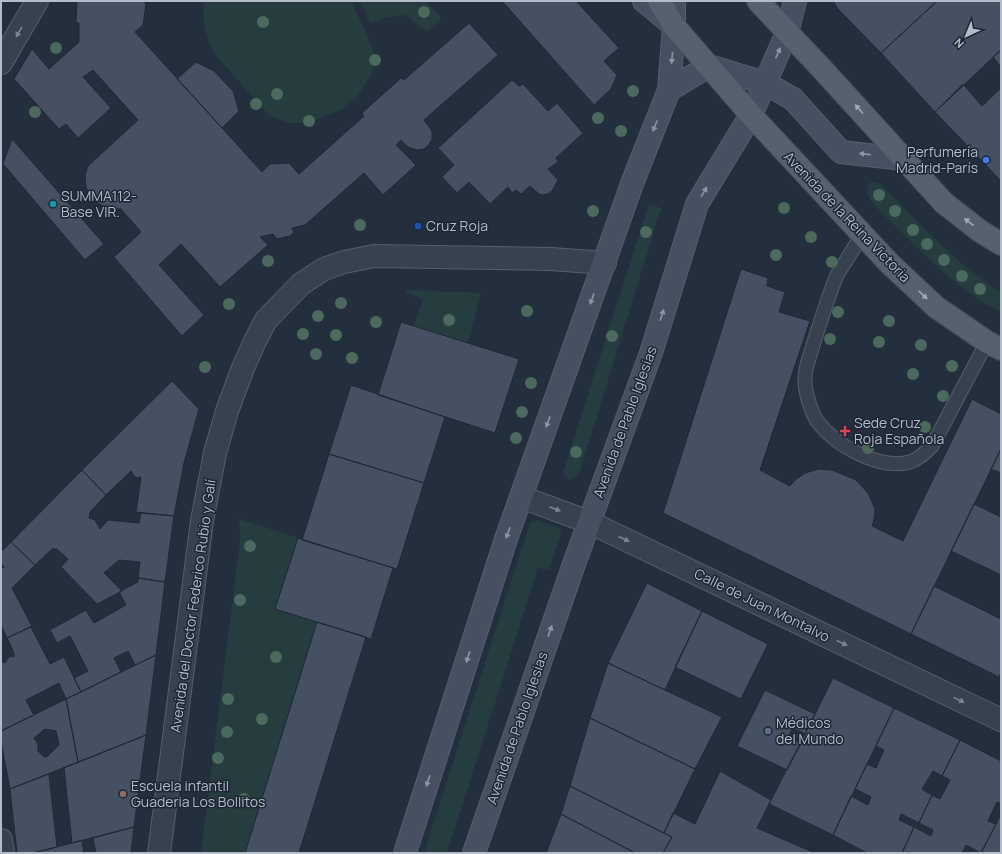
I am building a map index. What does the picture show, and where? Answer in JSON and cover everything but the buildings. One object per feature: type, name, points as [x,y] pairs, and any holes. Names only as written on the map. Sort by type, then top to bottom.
[{"type":"main road","name":"Avenida de la Reina Victoria","points":[[659,1],[674,26],[751,115],[889,263],[936,307],[994,345]]},
{"type":"main road","points":[[758,1],[828,75],[944,203],[980,231],[1001,244]]},
{"type":"street","points":[[1,63],[37,1]]},
{"type":"street","name":"Avenida de la Reina Victoria","points":[[644,1],[674,26]]},
{"type":"street","points":[[404,853],[506,539],[633,181],[669,90],[674,26],[674,1]]},
{"type":"street","name":"Avenida de Pablo Iglesias","points":[[474,853],[588,522],[651,353],[697,204],[751,115],[787,33],[795,1]]},
{"type":"street","points":[[669,90],[709,66],[765,83],[793,99],[841,152],[904,159]]},
{"type":"street","name":"Avenida del Doctor Federico Rubio y Galí","points":[[160,853],[203,514],[215,453],[227,411],[243,368],[266,320],[301,284],[324,269],[344,262],[374,256],[551,259],[605,262]]},
{"type":"street","name":"Calle de Juan Montalvo","points":[[521,497],[588,522],[1001,720]]},
{"type":"street","points":[[1,840],[3,853]]},
{"type":"lane","points":[[862,235],[837,275],[833,285],[810,357],[805,378],[808,397],[817,420],[831,435],[847,448],[872,460],[892,464],[911,462],[924,454],[932,446],[994,345]]},
{"type":"green space","points":[[204,1],[351,1],[374,53],[371,75],[357,97],[340,110],[308,123],[288,123],[270,116],[212,50],[205,30],[203,16]]},
{"type":"green space","points":[[360,1],[426,1],[442,19],[427,32],[406,15],[384,18],[377,22],[370,23]]},
{"type":"green space","points":[[871,182],[877,182],[881,185],[953,255],[984,281],[1001,292],[1001,312],[966,290],[934,264],[875,206],[870,200],[867,187]]},
{"type":"green space","points":[[649,204],[661,208],[579,474],[574,479],[569,480],[563,473],[565,466]]},
{"type":"green space","points":[[407,290],[481,293],[468,343],[414,326],[423,299],[406,293]]},
{"type":"green space","points":[[239,519],[298,538],[275,609],[317,622],[245,853],[201,853],[240,542]]},
{"type":"green space","points":[[537,520],[562,530],[549,570],[538,568],[447,853],[424,853],[530,523]]},
{"type":"place","name":"Perfumería Madrid-París","points":[[986,160]]},
{"type":"place","name":"SUMMA112- Base VIR.","points":[[53,204]]},
{"type":"place","name":"Cruz Roja","points":[[418,226]]},
{"type":"place","name":"Sede Cruz Roja Española","points":[[845,431]]},
{"type":"place","name":"Médicos del Mundo","points":[[768,731]]},
{"type":"place","name":"Escuela infantil Guaderia Los Bollitos","points":[[123,794]]}]
